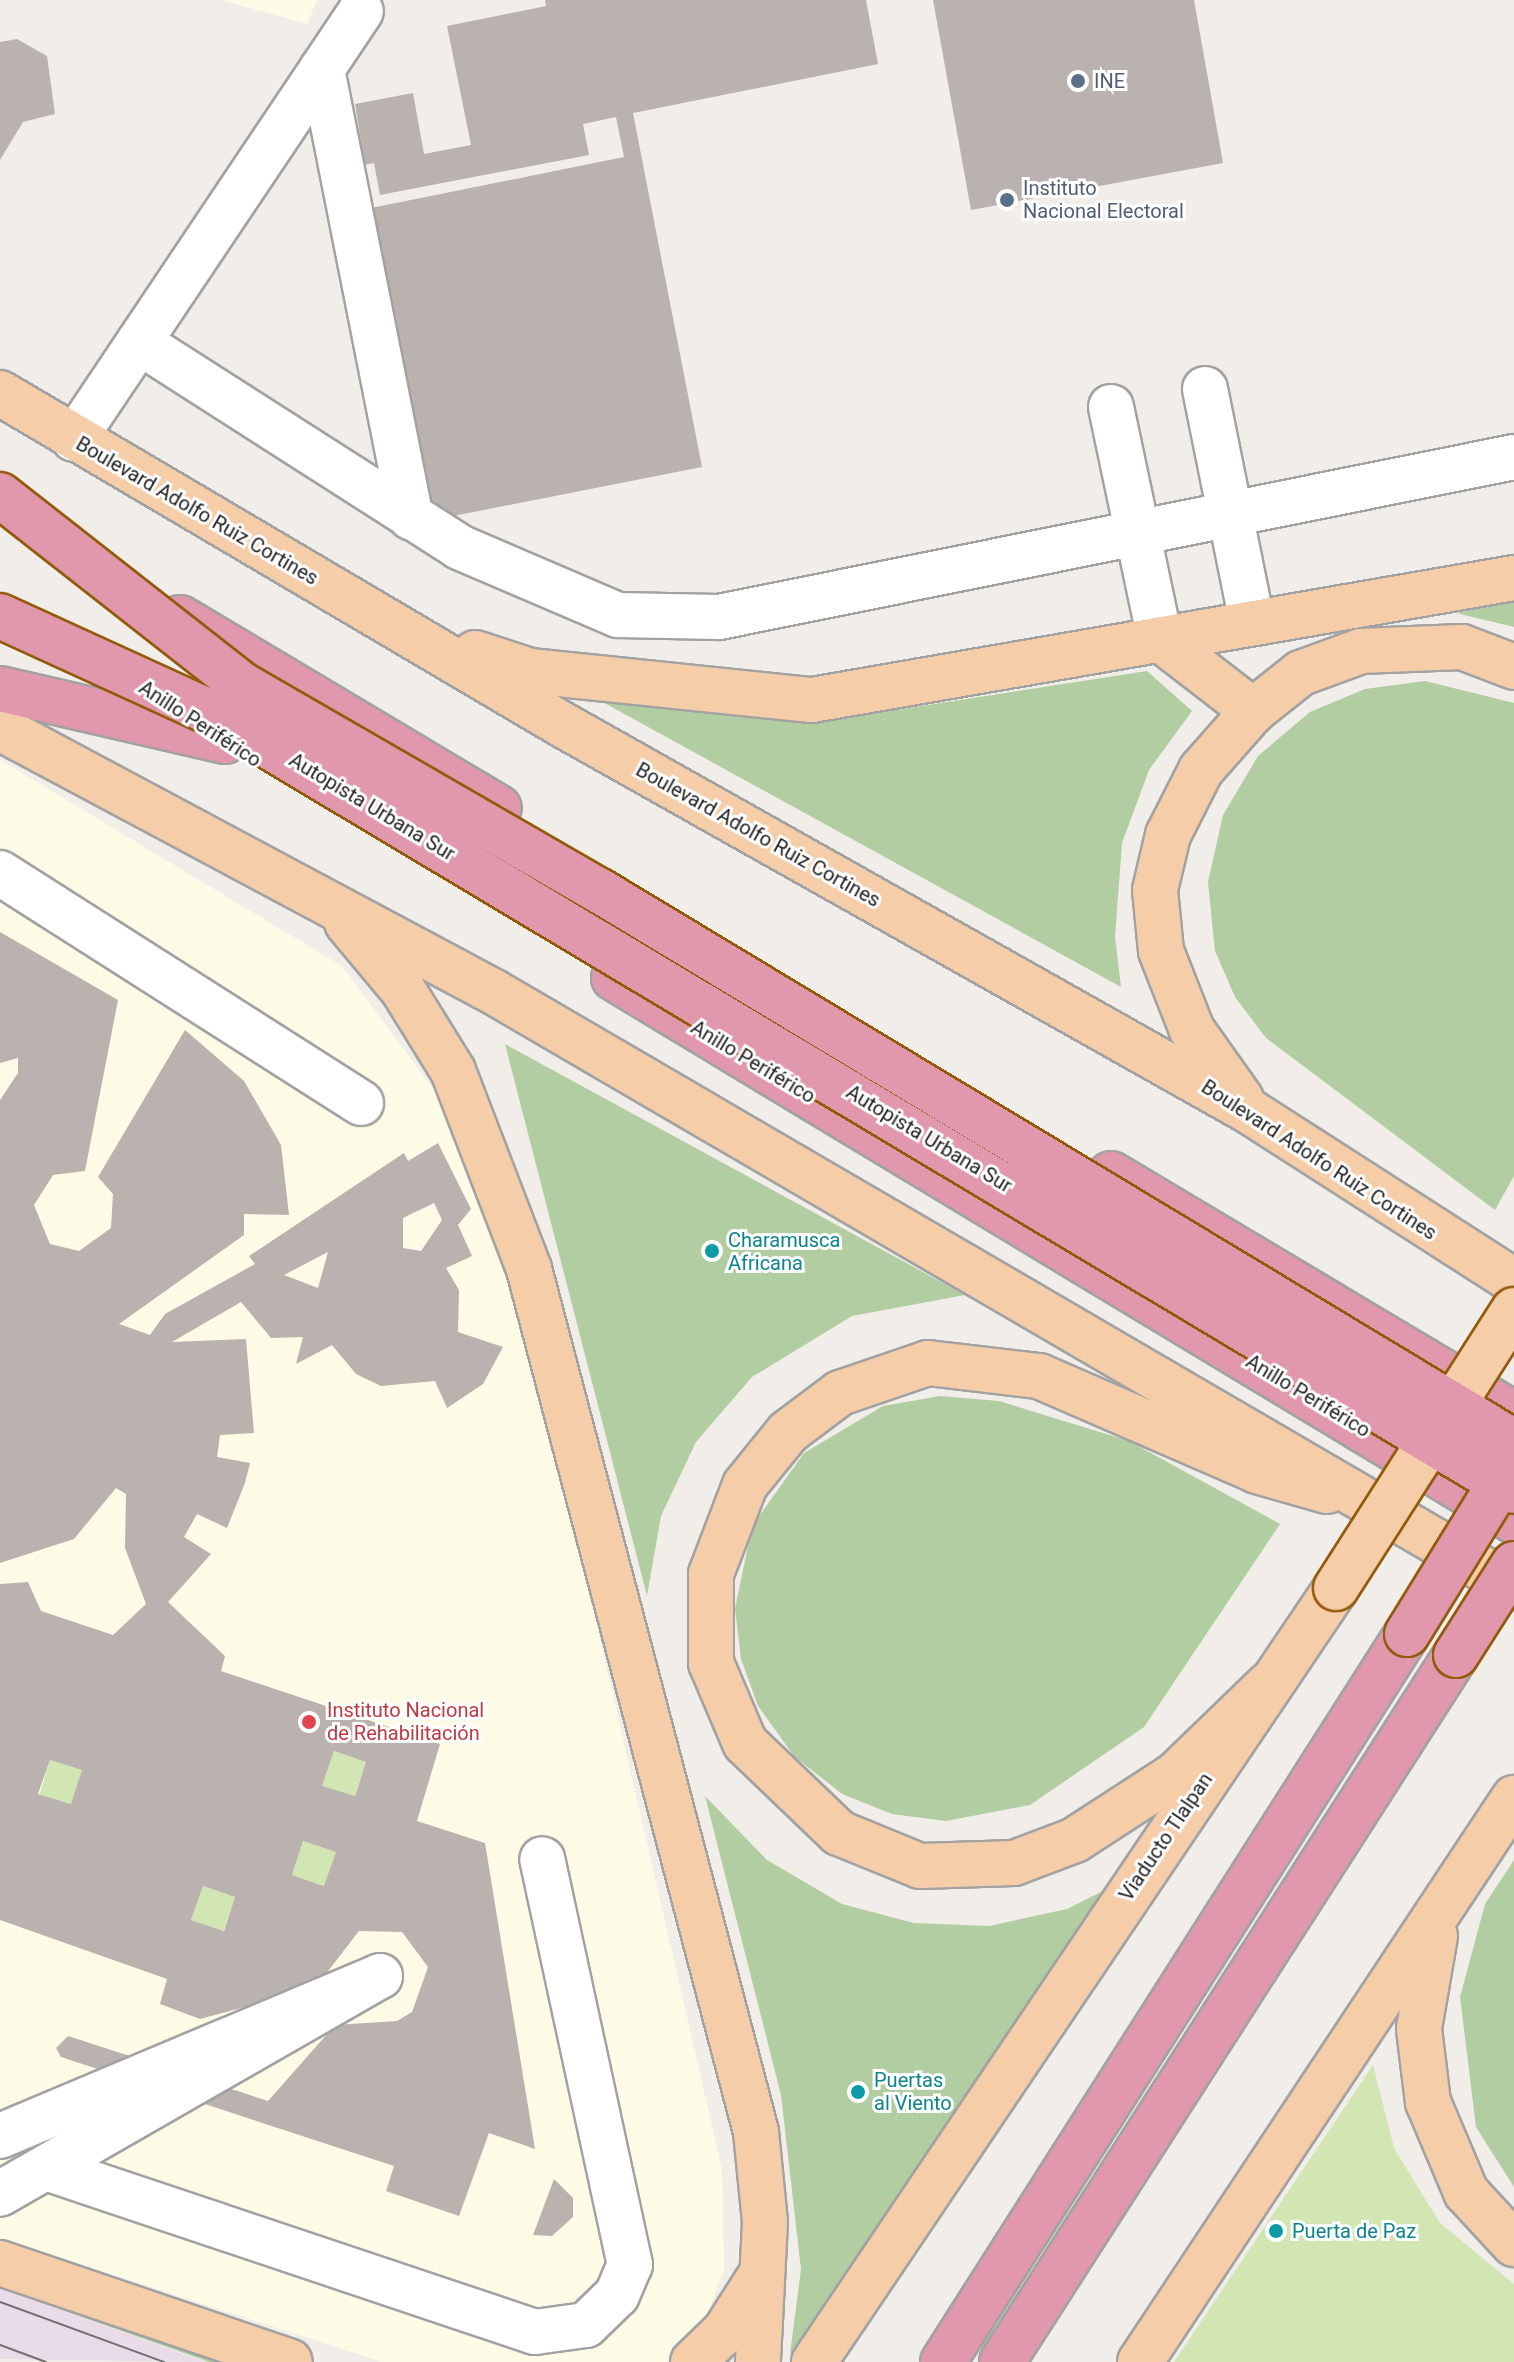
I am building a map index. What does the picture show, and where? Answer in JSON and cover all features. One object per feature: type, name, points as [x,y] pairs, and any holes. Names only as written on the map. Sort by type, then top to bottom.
[{"type":"highway","points":[[0,495],[228,714]]},
{"type":"highway","points":[[0,511],[1514,1414]]},
{"type":"highway","name":"Anillo Periférico","points":[[0,591],[228,714],[1514,1521]]},
{"type":"highway","points":[[0,616],[228,714]]},
{"type":"highway","points":[[0,689],[228,714]]},
{"type":"highway","name":"Autopista Urbana Sur","points":[[228,714],[614,899],[1514,1442]]},
{"type":"highway","name":"Autopista Urbana Sur","points":[[228,714],[1514,1491]]},
{"type":"highway","points":[[943,2362],[1514,1461]]},
{"type":"highway","points":[[1002,2362],[1514,1564]]},
{"type":"main road","name":"Boulevard Adolfo Ruiz Cortines","points":[[0,393],[396,627],[1249,1111],[1514,1281]]},
{"type":"main road","points":[[396,627],[530,671],[812,700],[1514,578]]},
{"type":"main road","points":[[1160,639],[1253,711]]},
{"type":"main road","points":[[1249,1111],[1192,1030],[1161,951],[1155,890],[1168,835],[1201,770],[1253,711],[1301,673],[1361,651],[1462,647],[1514,667]]},
{"type":"main road","points":[[0,728],[318,897],[1370,1498],[1514,1587]]},
{"type":"main road","points":[[318,897],[362,937],[445,1057],[529,1269],[753,2117],[765,2267],[758,2362]]},
{"type":"main road","name":"Viaducto Tlalpan","points":[[814,2362],[1336,1588],[1514,1310]]},
{"type":"main road","points":[[1268,1685],[1175,1775],[1075,1840],[1004,1865],[920,1866],[839,1833],[745,1743],[711,1663],[711,1574],[745,1485],[788,1432],[840,1393],[928,1363],[964,1362],[1039,1376],[1257,1471],[1370,1498]]},
{"type":"main road","points":[[1140,2362],[1514,1798]]},
{"type":"main road","points":[[1463,1875],[1430,1949],[1422,2066],[1451,2165],[1484,2217],[1514,2244]]},
{"type":"main road","points":[[0,2263],[290,2362]]},
{"type":"main road","points":[[693,2362],[725,2331],[765,2267]]},
{"type":"lane","points":[[74,439],[361,11]]},
{"type":"lane","points":[[322,69],[411,517]]},
{"type":"lane","points":[[139,342],[459,547],[618,615],[719,617],[1514,457]]},
{"type":"lane","points":[[1205,389],[1252,623]]},
{"type":"lane","points":[[1111,407],[1134,533],[1160,639]]},
{"type":"lane","points":[[0,873],[361,1103]]},
{"type":"lane","points":[[46,2168],[535,2332],[586,2325],[617,2295],[630,2265],[542,1859]]},
{"type":"lane","points":[[0,2136],[380,1976],[0,2194]]},
{"type":"shaded area","points":[[221,0],[317,0],[307,24]]},
{"type":"shaded area","name":"Instituto Nacional de Rehabilitación","points":[[0,760],[342,966],[434,1090],[516,1274],[722,2169],[724,2269],[704,2323],[666,2362],[382,2362],[0,2238]]},
{"type":"shaded area","points":[[0,2288],[205,2362],[0,2359]]},
{"type":"green space","points":[[1514,602],[1514,627],[1456,613]]},
{"type":"green space","points":[[1147,671],[1192,711],[1149,770],[1122,843],[1115,936],[1121,987],[579,689],[838,719]]},
{"type":"green space","points":[[1425,681],[1514,703],[1514,1176],[1495,1210],[1266,1038],[1235,997],[1215,951],[1208,882],[1223,815],[1258,756],[1310,712],[1365,689]]},
{"type":"green space","points":[[505,1044],[965,1295],[852,1316],[752,1377],[696,1442],[661,1516],[647,1596]]},
{"type":"green space","points":[[940,1396],[999,1401],[1129,1441],[1280,1524],[1144,1727],[1030,1805],[946,1821],[892,1814],[842,1794],[794,1756],[758,1706],[741,1659],[735,1609],[752,1526],[804,1453],[883,1406]]},
{"type":"green space","points":[[334,1751],[366,1762],[354,1797],[322,1786]]},
{"type":"green space","points":[[50,1760],[83,1770],[72,1804],[39,1794]]},
{"type":"green space","points":[[705,1796],[767,1860],[842,1904],[914,1923],[989,1926],[1067,1909],[1103,1891],[790,2354],[801,2269],[781,2095]]},
{"type":"green space","points":[[303,1841],[336,1852],[325,1886],[292,1875]]},
{"type":"green space","points":[[1514,1860],[1514,2187],[1476,2127],[1460,1997],[1485,1904]]},
{"type":"green space","points":[[203,1886],[235,1897],[223,1931],[191,1920]]},
{"type":"green space","points":[[1373,2065],[1394,2148],[1440,2223],[1514,2284],[1514,2362],[1174,2362]]},
{"type":"green space","points":[[0,2278],[261,2362],[209,2362],[0,2288]]},
{"type":"building","points":[[545,0],[866,0],[878,64],[633,113],[702,467],[433,520],[371,208],[624,157],[616,117],[583,124],[589,155],[380,195],[374,163],[365,165],[355,104],[413,93],[424,154],[471,145],[447,26],[546,6]]},
{"type":"building","name":"INE","points":[[933,0],[1194,0],[1223,163],[971,210]]},
{"type":"building","points":[[17,39],[47,56],[55,114],[23,122],[0,160],[0,42]]},
{"type":"building","points":[[0,932],[118,1000],[85,1171],[53,1175],[34,1205],[50,1244],[79,1251],[111,1228],[113,1194],[98,1177],[185,1030],[244,1081],[281,1145],[289,1215],[244,1214],[244,1235],[119,1324],[150,1335],[165,1314],[255,1264],[249,1256],[404,1153],[408,1161],[438,1143],[471,1209],[458,1225],[472,1256],[446,1268],[459,1290],[458,1332],[503,1347],[483,1384],[447,1408],[435,1381],[381,1386],[356,1374],[332,1345],[296,1364],[303,1337],[271,1338],[241,1302],[172,1342],[246,1339],[254,1433],[220,1435],[217,1457],[250,1463],[245,1483],[227,1528],[197,1514],[184,1537],[211,1554],[168,1602],[225,1656],[221,1671],[440,1744],[417,1821],[485,1843],[535,2149],[489,2133],[459,2216],[386,2191],[394,2166],[61,2057],[56,2048],[68,2036],[268,2101],[335,2025],[397,2021],[412,2012],[428,1967],[402,1932],[359,1931],[315,1988],[200,2019],[160,2004],[167,1979],[0,1920],[0,1584],[28,1582],[41,1611],[113,1635],[146,1604],[125,1548],[126,1494],[116,1488],[74,1539],[0,1563],[0,1100],[18,1073],[18,1058],[0,1063]],"holes":[[[434,1203],[442,1220],[421,1251],[403,1248],[403,1218]],[[328,1252],[318,1288],[284,1275]],[[334,1751],[366,1762],[355,1796],[322,1786]],[[50,1760],[82,1770],[71,1804],[38,1794]],[[303,1841],[336,1852],[324,1886],[292,1875]],[[203,1886],[235,1897],[224,1931],[191,1920]]]},
{"type":"building","points":[[554,2179],[573,2198],[573,2217],[552,2236],[533,2235]]},
{"type":"tram line","points":[[0,2302],[164,2362]]},
{"type":"tram line","points":[[0,2345],[46,2362]]},
{"type":"place","name":"INE","points":[[1078,81]]},
{"type":"place","name":"Instituto Nacional Electoral","points":[[1007,200]]},
{"type":"place","name":"Charamusca Africana","points":[[712,1251]]},
{"type":"place","name":"Instituto Nacional de Rehabilitación","points":[[309,1722]]},
{"type":"place","name":"Puertas al Viento","points":[[858,2092]]},
{"type":"place","name":"Puerta de Paz","points":[[1276,2231]]}]
